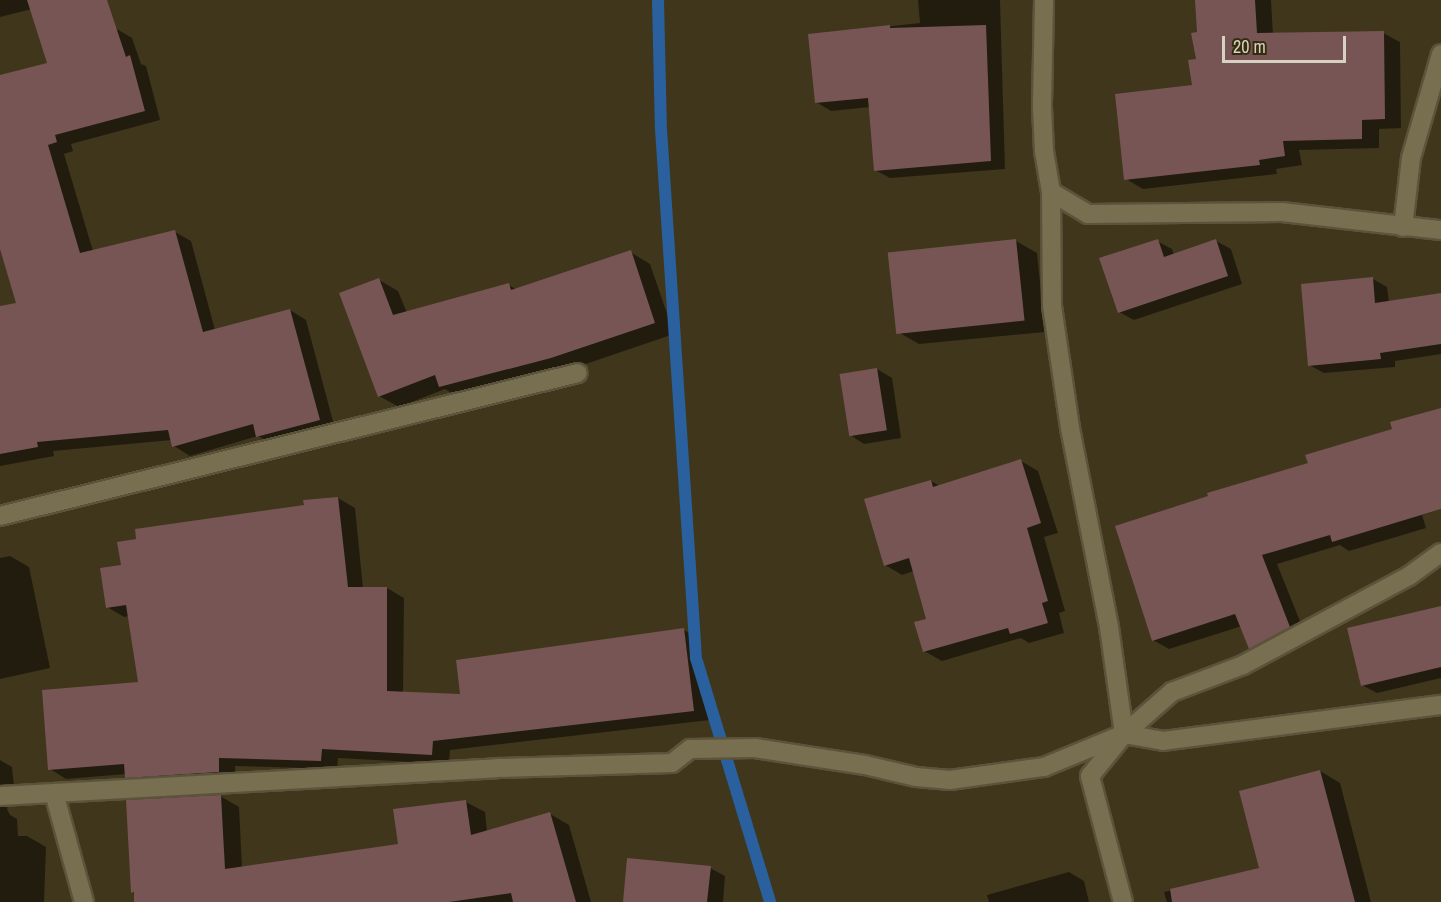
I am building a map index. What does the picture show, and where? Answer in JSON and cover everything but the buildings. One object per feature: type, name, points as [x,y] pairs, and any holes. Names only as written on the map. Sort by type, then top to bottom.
[{"type":"street","points":[[1044,0],[1042,107],[1044,151],[1051,192],[1052,306],[1070,428],[1109,627],[1124,734]]},
{"type":"street","points":[[1403,227],[1411,158],[1441,54]]},
{"type":"street","points":[[1051,192],[1088,214],[1282,212],[1441,230]]},
{"type":"street","points":[[0,516],[578,373]]},
{"type":"street","points":[[1123,902],[1090,776],[1124,734],[1173,692],[1243,665],[1409,576],[1441,554]]},
{"type":"street","points":[[0,796],[497,768],[672,763],[690,749],[755,748],[865,765],[916,777],[950,780],[1044,767],[1124,734],[1163,741],[1441,705]]},
{"type":"street","points":[[54,793],[84,902]]},
{"type":"waterway","points":[[658,0],[661,129],[696,658],[770,902]]}]
